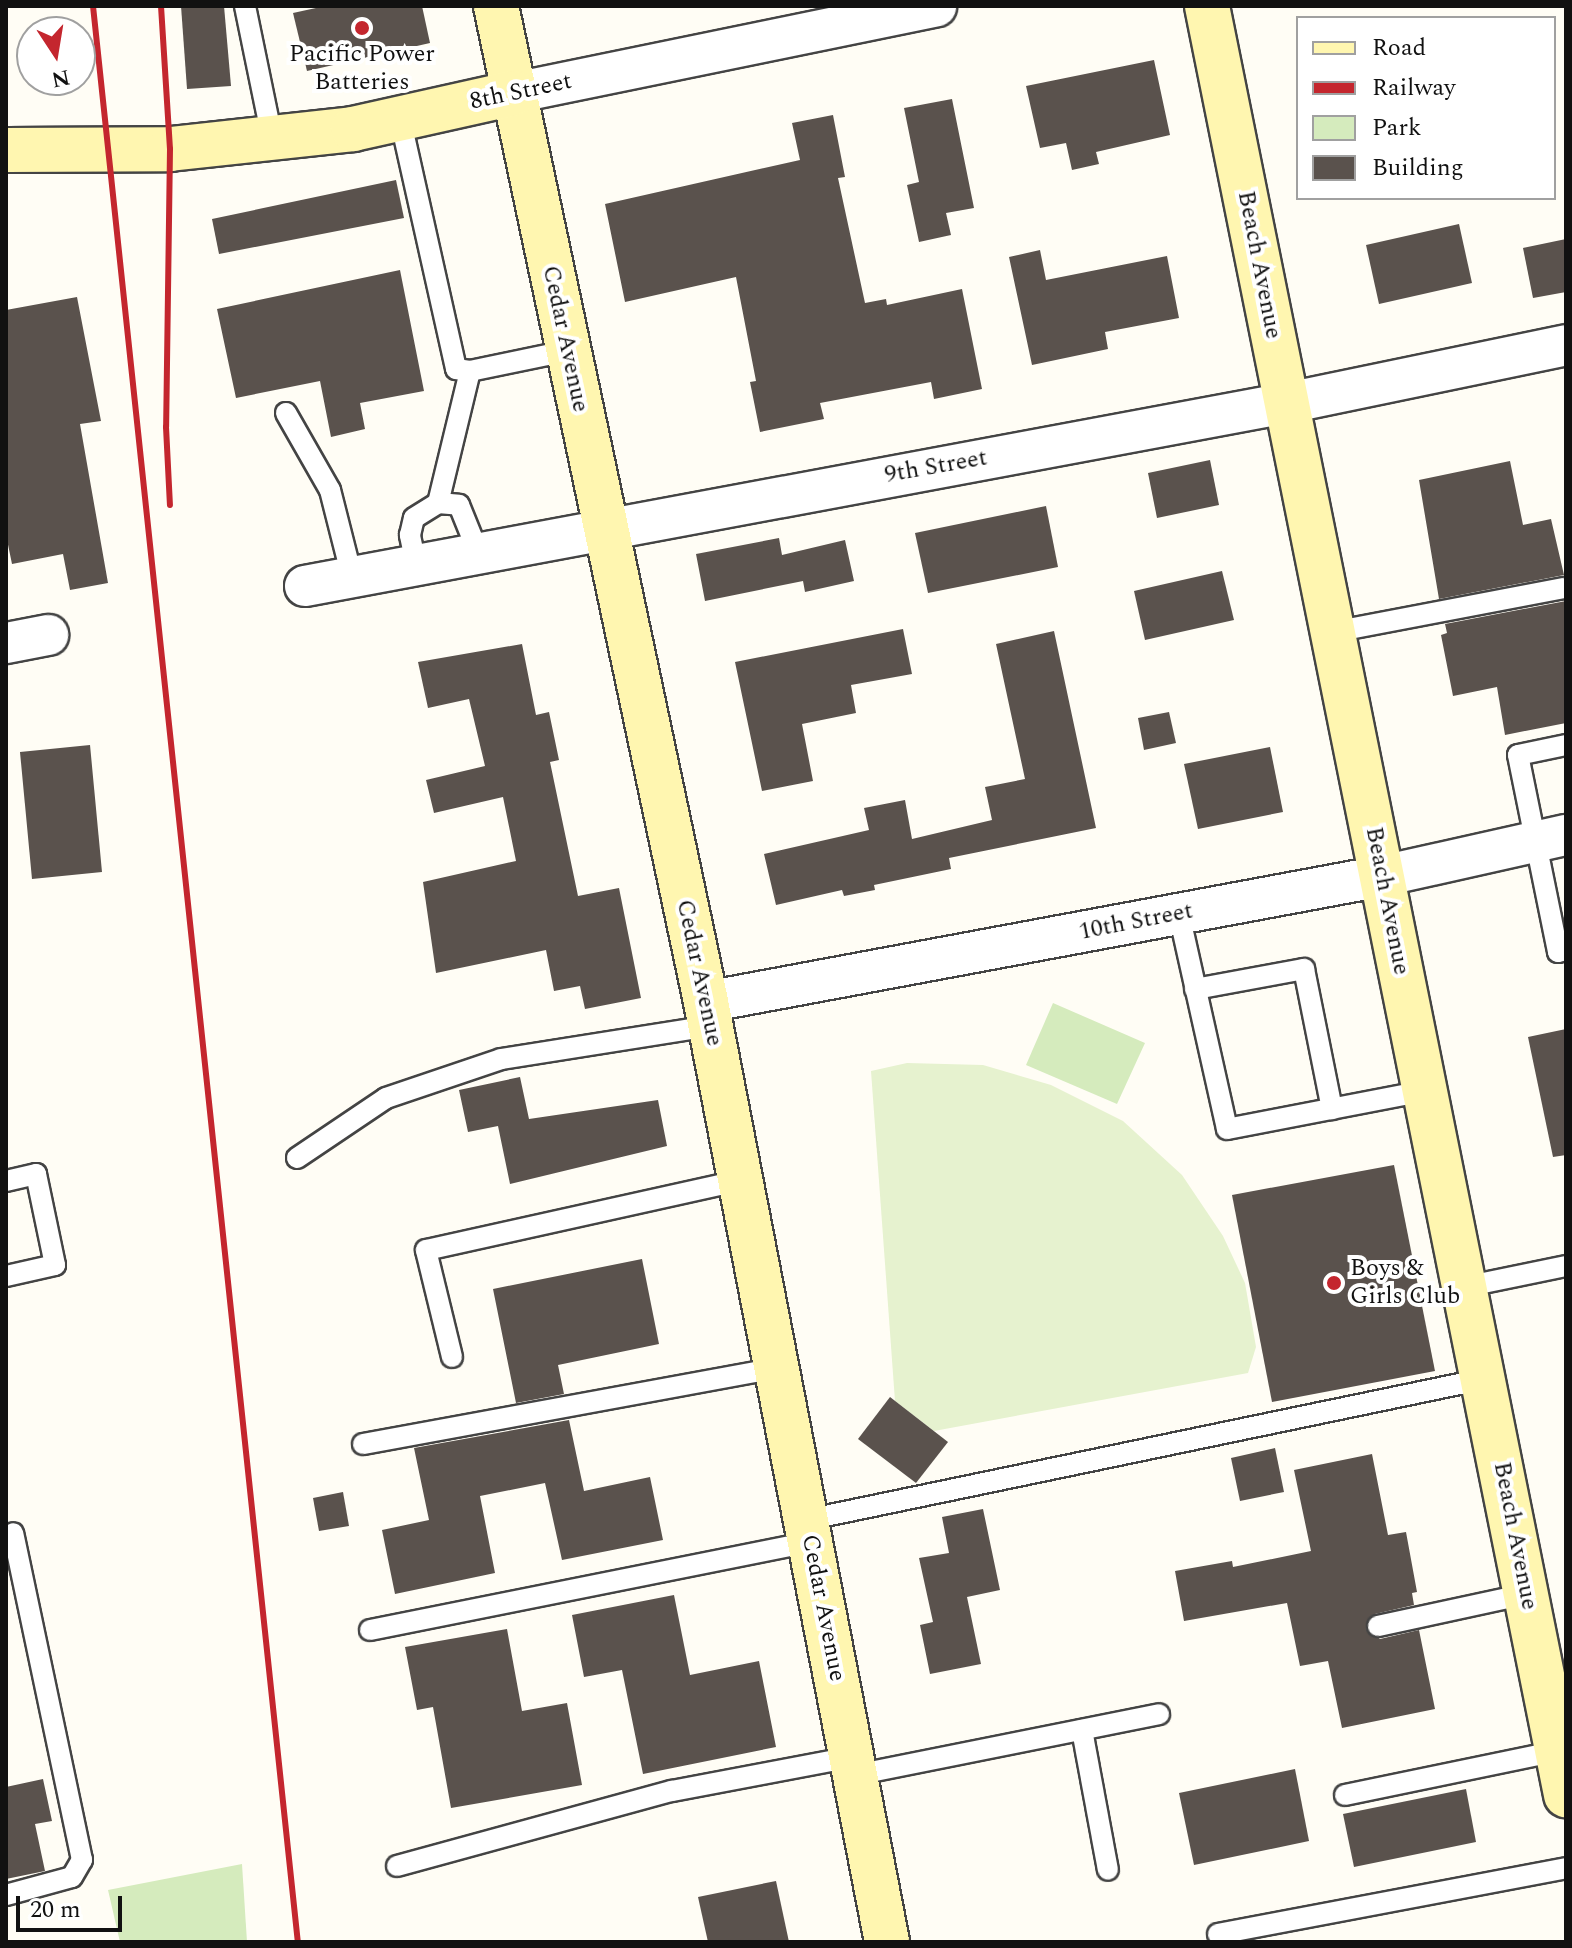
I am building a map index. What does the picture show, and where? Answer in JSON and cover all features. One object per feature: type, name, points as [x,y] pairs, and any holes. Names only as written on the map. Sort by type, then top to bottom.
[{"type":"street","name":"Cedar Avenue","points":[[496,6],[603,527],[708,1014],[887,1942]]},
{"type":"street","name":"8th Street","points":[[6,150],[170,149],[400,118],[848,14],[936,6]]},
{"type":"street","name":"Beach Avenue","points":[[1207,6],[1526,1594],[1554,1673],[1557,1751],[1566,1795]]},
{"type":"street","name":"9th Street","points":[[305,586],[603,527],[1287,403],[1566,345]]},
{"type":"street","points":[[6,643],[48,635]]},
{"type":"street","name":"10th Street","points":[[708,1014],[1179,914],[1382,876],[1551,838]]},
{"type":"lane","points":[[245,6],[272,137]]},
{"type":"lane","points":[[400,118],[456,369],[470,371],[567,351]]},
{"type":"lane","points":[[438,503],[470,371]]},
{"type":"lane","points":[[286,413],[330,490],[352,577]]},
{"type":"lane","points":[[416,564],[410,535],[414,518],[438,503],[459,505],[478,552]]},
{"type":"lane","points":[[1333,632],[1564,588]]},
{"type":"lane","points":[[1566,745],[1518,755],[1551,838],[1558,952],[1566,950]]},
{"type":"lane","points":[[1179,914],[1227,1129],[1425,1091]]},
{"type":"lane","points":[[1195,989],[1304,969],[1332,1109]]},
{"type":"lane","points":[[297,1158],[386,1098],[501,1059],[708,1014]]},
{"type":"lane","points":[[6,1181],[36,1174],[55,1265],[6,1276]]},
{"type":"lane","points":[[452,1357],[426,1250],[741,1180]]},
{"type":"lane","points":[[1464,1287],[1566,1266]]},
{"type":"lane","points":[[363,1444],[778,1368]]},
{"type":"lane","points":[[370,1630],[1483,1379]]},
{"type":"lane","points":[[6,1895],[72,1877],[82,1860],[13,1533]]},
{"type":"lane","points":[[1378,1626],[1526,1594]]},
{"type":"lane","points":[[397,1866],[672,1791],[1082,1730],[1159,1714]]},
{"type":"lane","points":[[1082,1730],[1108,1870]]},
{"type":"lane","points":[[1345,1795],[1557,1751]]},
{"type":"lane","points":[[1218,1934],[1566,1868]]},
{"type":"green space","points":[[1053,1003],[1145,1043],[1117,1104],[1026,1065]]},
{"type":"green space","points":[[907,1063],[983,1065],[1051,1085],[1123,1121],[1182,1175],[1223,1236],[1245,1283],[1256,1347],[1248,1373],[934,1431],[895,1401],[871,1071]]},
{"type":"green space","points":[[242,1864],[247,1942],[120,1942],[108,1890]]},
{"type":"building","points":[[181,6],[224,6],[231,86],[187,89]]},
{"type":"building","name":"Pacific Power Batteries","points":[[325,6],[422,6],[430,43],[307,71],[293,13]]},
{"type":"building","points":[[1154,60],[1170,135],[1096,152],[1099,164],[1072,170],[1066,143],[1040,148],[1026,86]]},
{"type":"building","points":[[952,99],[974,208],[946,213],[951,235],[919,242],[907,185],[919,182],[904,108]]},
{"type":"building","points":[[833,115],[845,177],[838,178],[865,303],[886,299],[887,305],[962,289],[982,389],[934,399],[931,382],[820,403],[824,419],[760,432],[750,382],[756,381],[736,277],[625,302],[605,204],[800,160],[792,123]]},
{"type":"building","points":[[396,180],[404,218],[219,254],[212,219]]},
{"type":"building","points":[[1459,224],[1472,283],[1379,304],[1366,245]]},
{"type":"building","points":[[1566,239],[1566,292],[1533,298],[1523,248]]},
{"type":"building","points":[[1040,250],[1046,280],[1167,256],[1179,318],[1105,332],[1108,349],[1032,365],[1009,257]]},
{"type":"building","points":[[400,270],[424,391],[360,403],[365,429],[331,437],[320,381],[236,398],[217,309]]},
{"type":"building","points":[[77,297],[101,421],[80,424],[108,583],[70,590],[63,554],[12,564],[6,535],[6,310]]},
{"type":"building","points":[[1210,460],[1219,505],[1157,518],[1148,473]]},
{"type":"building","points":[[1510,461],[1523,525],[1551,519],[1564,575],[1439,599],[1419,480]]},
{"type":"building","points":[[1046,506],[1058,567],[928,593],[915,533]]},
{"type":"building","points":[[779,538],[782,555],[845,540],[854,581],[805,592],[803,581],[705,601],[696,554]]},
{"type":"building","points":[[1222,571],[1234,620],[1145,640],[1134,591]]},
{"type":"building","points":[[1566,601],[1566,723],[1505,735],[1497,687],[1453,696],[1441,635],[1447,633],[1445,624]]},
{"type":"building","points":[[903,629],[912,674],[851,685],[856,713],[802,724],[813,781],[762,791],[735,662]]},
{"type":"building","points":[[1054,631],[1096,828],[949,858],[951,869],[874,885],[875,890],[844,896],[842,890],[776,905],[764,854],[869,830],[864,808],[905,800],[912,839],[992,820],[985,787],[1025,779],[996,644]]},
{"type":"building","points":[[522,644],[536,715],[549,712],[559,760],[550,762],[578,896],[619,888],[641,998],[585,1009],[580,986],[554,991],[546,950],[436,973],[423,882],[516,861],[503,797],[434,813],[426,780],[485,766],[469,699],[428,708],[418,662]]},
{"type":"building","points":[[1169,712],[1176,743],[1144,750],[1138,718]]},
{"type":"building","points":[[90,745],[102,872],[32,879],[20,752]]},
{"type":"building","points":[[1270,747],[1283,812],[1198,829],[1184,764]]},
{"type":"building","points":[[1566,1029],[1566,1155],[1553,1157],[1528,1037]]},
{"type":"building","points":[[520,1077],[529,1119],[658,1100],[667,1146],[510,1184],[498,1126],[468,1132],[459,1090]]},
{"type":"building","name":"Boys & Girls Club","points":[[1394,1165],[1435,1371],[1272,1402],[1232,1195]]},
{"type":"building","points":[[642,1259],[659,1344],[558,1365],[564,1394],[516,1403],[493,1289]]},
{"type":"building","points":[[890,1397],[948,1442],[916,1483],[858,1439]]},
{"type":"building","points":[[569,1420],[584,1491],[650,1477],[663,1540],[562,1560],[545,1483],[480,1496],[495,1573],[395,1594],[382,1530],[429,1520],[414,1448]]},
{"type":"building","points":[[1275,1448],[1284,1492],[1240,1501],[1231,1458]]},
{"type":"building","points":[[1372,1454],[1388,1535],[1406,1532],[1417,1592],[1412,1593],[1414,1605],[1375,1614],[1366,1629],[1380,1639],[1419,1630],[1435,1709],[1342,1728],[1328,1661],[1300,1666],[1287,1603],[1184,1621],[1175,1571],[1232,1561],[1233,1567],[1311,1551],[1294,1470]]},
{"type":"building","points":[[343,1492],[349,1526],[319,1531],[313,1498]]},
{"type":"building","points":[[983,1509],[1000,1590],[967,1597],[981,1664],[930,1674],[920,1625],[933,1622],[919,1558],[949,1553],[942,1517]]},
{"type":"building","points":[[674,1595],[690,1675],[759,1661],[776,1747],[643,1774],[622,1670],[584,1677],[572,1615]]},
{"type":"building","points":[[507,1629],[522,1711],[567,1703],[582,1785],[451,1808],[433,1707],[417,1710],[405,1647]]},
{"type":"building","points":[[1295,1769],[1309,1841],[1194,1865],[1179,1793]]},
{"type":"building","points":[[43,1779],[52,1821],[35,1824],[45,1871],[6,1879],[6,1787]]},
{"type":"building","points":[[1466,1789],[1476,1842],[1354,1867],[1343,1814]]},
{"type":"building","points":[[776,1881],[789,1942],[708,1942],[698,1897]]},
{"type":"railway","points":[[93,6],[298,1942]]},
{"type":"railway","points":[[161,6],[170,149],[166,427],[170,505]]},
{"type":"place","name":"Pacific Power Batteries","points":[[362,28]]},
{"type":"place","name":"Boys & Girls Club","points":[[1334,1283]]}]
